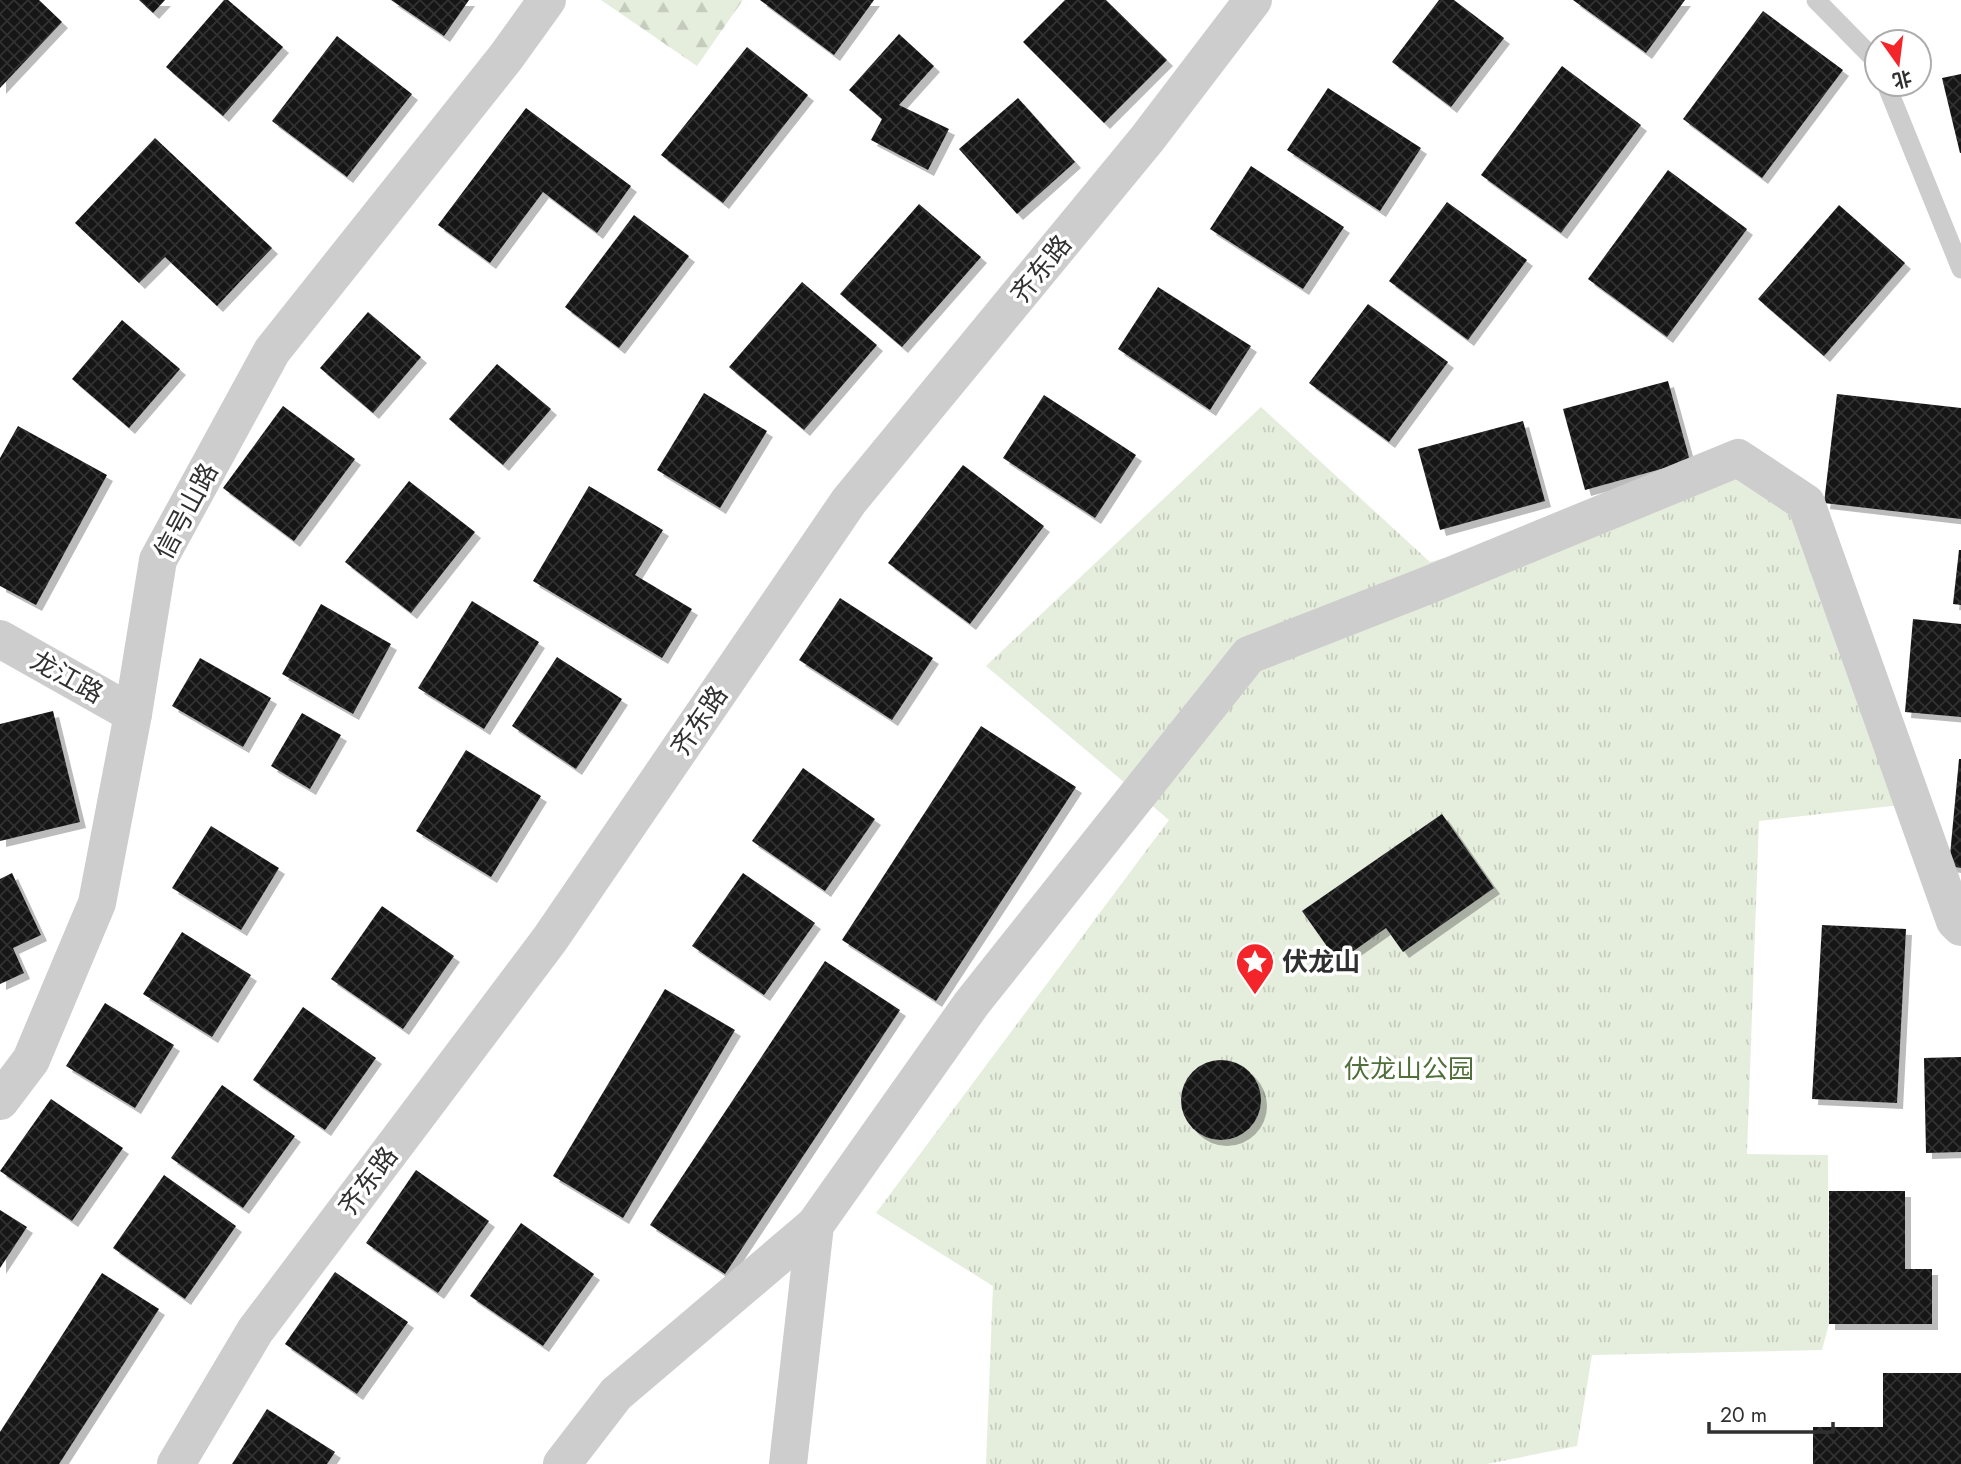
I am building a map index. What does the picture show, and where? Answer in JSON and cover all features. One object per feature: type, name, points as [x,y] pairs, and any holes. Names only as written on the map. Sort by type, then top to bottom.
[{"type":"street","name":"信号山路","points":[[0,1101],[31,1060],[97,903],[133,714],[158,561],[272,351],[506,57],[547,0]]},
{"type":"street","name":"齐东路","points":[[176,1464],[255,1331],[550,939],[849,501],[1147,139],[1253,0]]},
{"type":"street","points":[[562,1464],[616,1394],[815,1225],[972,1003],[1249,655],[1431,584],[1738,458],[1806,503],[1955,922],[1961,927]]},
{"type":"street","name":"龙江路","points":[[0,639],[133,714]]},
{"type":"street","points":[[788,1464],[815,1225]]},
{"type":"lane","points":[[1816,0],[1863,48]]},
{"type":"lane","points":[[1892,98],[1961,269]]},
{"type":"green space","points":[[601,0],[743,0],[697,66]]},
{"type":"green space","name":"伏龙山公园","points":[[1261,407],[1430,562],[1773,466],[1910,804],[1759,821],[1747,1154],[1828,1155],[1829,1324],[1822,1350],[1592,1355],[1577,1446],[1487,1464],[986,1464],[993,1286],[876,1213],[1169,820],[986,666]]},
{"type":"building","points":[[0,0],[39,0],[62,22],[0,88]]},
{"type":"building","points":[[139,0],[165,0],[153,13]]},
{"type":"building","points":[[224,0],[228,0],[283,47],[223,116],[166,67]]},
{"type":"building","points":[[391,0],[469,0],[444,36]]},
{"type":"building","points":[[760,0],[874,0],[834,55]]},
{"type":"building","points":[[1065,0],[1106,0],[1167,60],[1104,123],[1023,42]]},
{"type":"building","points":[[1439,0],[1454,0],[1504,38],[1451,107],[1392,62]]},
{"type":"building","points":[[1573,0],[1685,0],[1646,53]]},
{"type":"building","points":[[1763,11],[1843,70],[1762,178],[1683,119]]},
{"type":"building","points":[[899,34],[934,66],[899,105],[949,129],[928,170],[871,140],[882,119],[849,90]]},
{"type":"building","points":[[337,36],[412,94],[347,177],[272,121]]},
{"type":"building","points":[[747,47],[808,95],[723,203],[661,155]]},
{"type":"building","points":[[1562,66],[1641,125],[1561,233],[1481,175]]},
{"type":"building","points":[[1961,74],[1961,153],[1960,153],[1942,78]]},
{"type":"building","points":[[1328,88],[1421,148],[1380,211],[1287,150]]},
{"type":"building","points":[[1018,98],[1075,162],[1017,214],[959,149]]},
{"type":"building","points":[[526,108],[631,186],[597,233],[543,192],[490,263],[438,225]]},
{"type":"building","points":[[155,138],[272,248],[217,306],[165,257],[139,283],[75,223]]},
{"type":"building","points":[[1251,166],[1344,227],[1303,289],[1210,229]]},
{"type":"building","points":[[1668,170],[1747,229],[1667,337],[1588,279]]},
{"type":"building","points":[[1447,202],[1527,260],[1468,340],[1389,281]]},
{"type":"building","points":[[919,204],[981,257],[902,347],[840,294]]},
{"type":"building","points":[[1839,205],[1905,263],[1824,356],[1758,299]]},
{"type":"building","points":[[634,215],[689,256],[619,348],[565,307]]},
{"type":"building","points":[[802,282],[877,345],[804,430],[729,367]]},
{"type":"building","points":[[1158,287],[1251,346],[1210,410],[1118,349]]},
{"type":"building","points":[[1368,304],[1448,362],[1389,442],[1309,383]]},
{"type":"building","points":[[368,312],[421,357],[373,413],[320,368]]},
{"type":"building","points":[[122,320],[180,369],[129,428],[72,379]]},
{"type":"building","points":[[497,364],[551,409],[503,465],[449,419]]},
{"type":"building","points":[[1668,381],[1690,461],[1585,490],[1563,409]]},
{"type":"building","points":[[704,393],[767,431],[720,508],[657,470]]},
{"type":"building","points":[[1837,394],[1961,408],[1961,519],[1824,503]]},
{"type":"building","points":[[1044,395],[1136,455],[1095,518],[1003,458]]},
{"type":"building","points":[[283,406],[355,459],[294,541],[223,488]]},
{"type":"building","points":[[1523,421],[1545,501],[1440,530],[1418,449]]},
{"type":"building","points":[[18,426],[107,475],[36,605],[0,586],[0,458]]},
{"type":"building","points":[[963,465],[1044,526],[970,624],[888,563]]},
{"type":"building","points":[[409,481],[475,532],[411,613],[345,562]]},
{"type":"building","points":[[589,486],[663,530],[635,575],[692,609],[662,658],[533,581]]},
{"type":"building","points":[[1961,550],[1961,605],[1953,604]]},
{"type":"building","points":[[840,598],[933,658],[892,720],[799,660]]},
{"type":"building","points":[[472,601],[539,642],[484,729],[418,688]]},
{"type":"building","points":[[321,604],[391,644],[353,714],[282,674]]},
{"type":"building","points":[[1913,619],[1961,624],[1961,717],[1905,712]]},
{"type":"building","points":[[557,657],[622,699],[576,769],[512,726]]},
{"type":"building","points":[[200,658],[271,698],[243,747],[172,706]]},
{"type":"building","points":[[53,711],[80,822],[0,841],[0,724]]},
{"type":"building","points":[[302,713],[341,735],[310,789],[271,766]]},
{"type":"building","points":[[981,726],[1076,787],[936,1001],[842,940]]},
{"type":"building","points":[[466,750],[541,796],[491,877],[416,831]]},
{"type":"building","points":[[1961,759],[1961,868],[1949,866]]},
{"type":"building","points":[[803,768],[875,819],[825,891],[752,841]]},
{"type":"building","points":[[1442,814],[1494,888],[1403,952],[1386,928],[1338,962],[1302,911]]},
{"type":"building","points":[[211,826],[279,868],[241,930],[172,888]]},
{"type":"building","points":[[12,873],[41,935],[13,948],[24,973],[0,984],[0,879]]},
{"type":"building","points":[[743,873],[815,923],[764,995],[692,946]]},
{"type":"building","points":[[382,906],[454,956],[403,1029],[331,979]]},
{"type":"building","points":[[1822,925],[1906,929],[1897,1103],[1812,1099]]},
{"type":"building","points":[[182,932],[251,975],[212,1037],[143,994]]},
{"type":"building","points":[[825,961],[900,1010],[725,1274],[650,1225]]},
{"type":"building","points":[[665,989],[735,1030],[623,1218],[553,1176]]},
{"type":"building","points":[[105,1003],[174,1045],[135,1108],[66,1066]]},
{"type":"building","points":[[303,1007],[376,1058],[325,1130],[253,1080]]},
{"type":"building","points":[[1961,1057],[1961,1152],[1926,1153],[1924,1058]]},
{"type":"building","points":[[1213,1060],[1229,1060],[1250,1071],[1261,1092],[1261,1108],[1250,1129],[1229,1140],[1213,1140],[1199,1134],[1187,1122],[1181,1108],[1181,1092],[1187,1078],[1199,1066]]},
{"type":"building","points":[[222,1085],[295,1136],[243,1208],[171,1158]]},
{"type":"building","points":[[51,1099],[123,1148],[72,1221],[0,1171]]},
{"type":"building","points":[[416,1170],[489,1221],[438,1293],[366,1243]]},
{"type":"building","points":[[164,1175],[236,1226],[185,1299],[113,1248]]},
{"type":"building","points":[[1829,1191],[1905,1191],[1905,1269],[1932,1269],[1932,1324],[1829,1324]]},
{"type":"building","points":[[0,1210],[27,1227],[0,1268]]},
{"type":"building","points":[[521,1223],[594,1274],[543,1346],[470,1296]]},
{"type":"building","points":[[335,1272],[408,1322],[357,1394],[285,1344]]},
{"type":"building","points":[[102,1273],[159,1309],[59,1464],[0,1464],[0,1432]]},
{"type":"building","points":[[1883,1373],[1961,1373],[1961,1464],[1813,1464],[1813,1427],[1883,1427]]},
{"type":"building","points":[[267,1409],[335,1452],[327,1464],[232,1464]]},
{"type":"place","name":"伏龙山","points":[[1255,996]]}]
